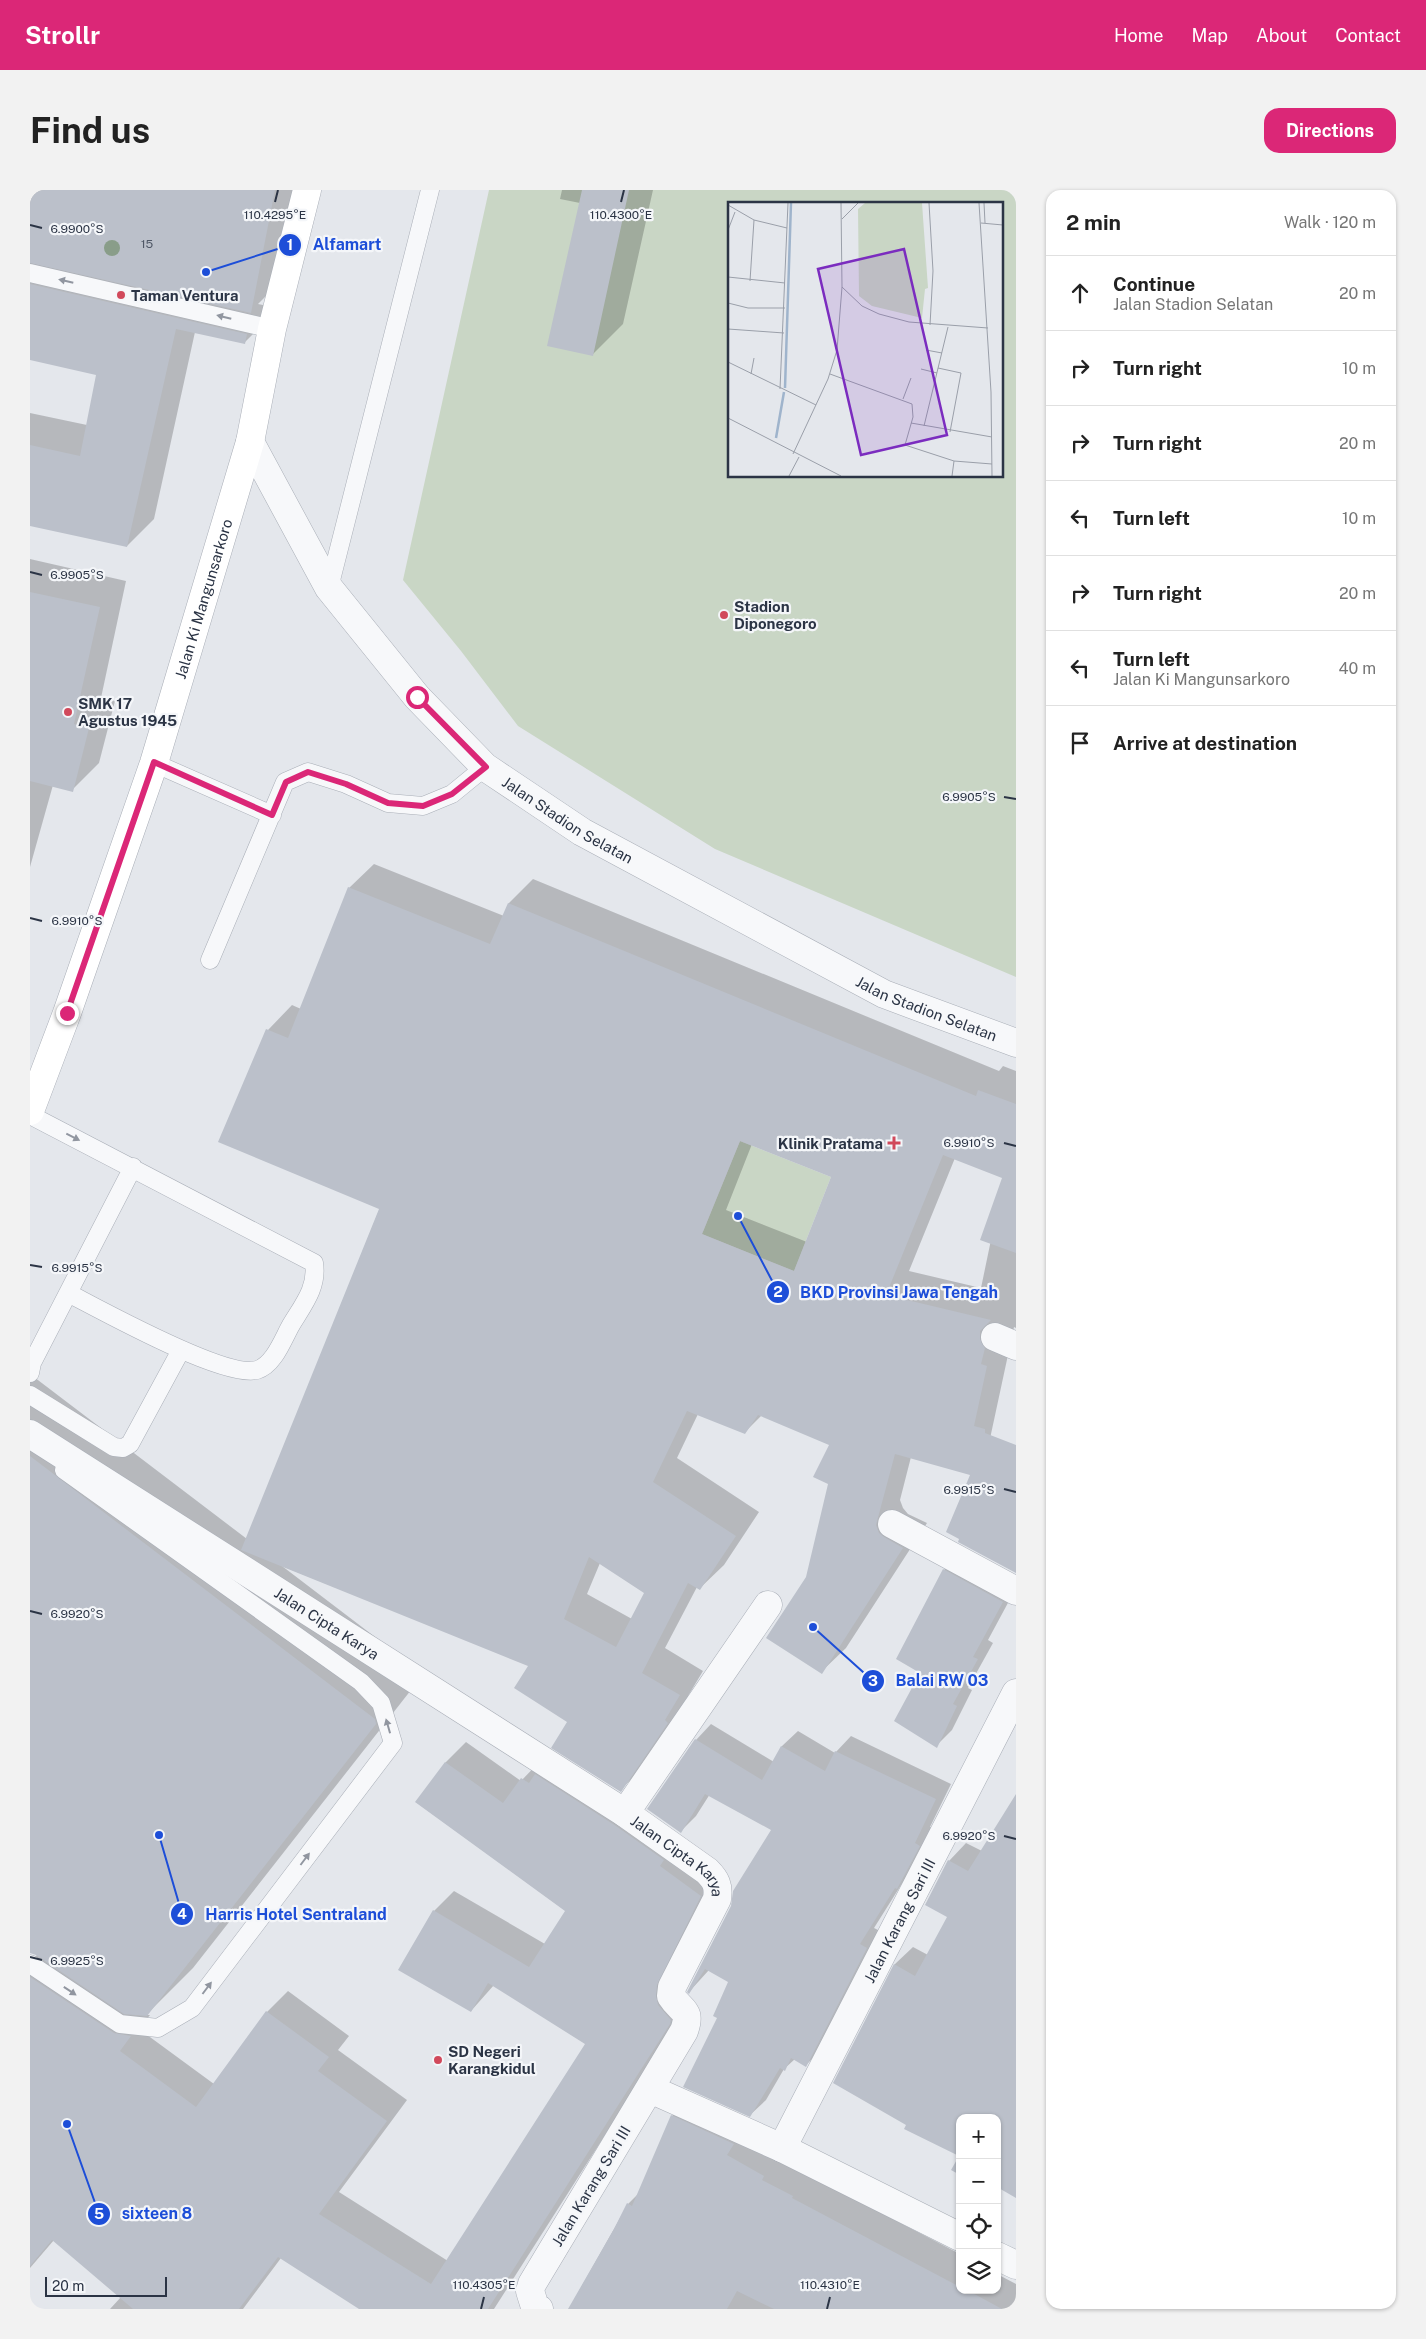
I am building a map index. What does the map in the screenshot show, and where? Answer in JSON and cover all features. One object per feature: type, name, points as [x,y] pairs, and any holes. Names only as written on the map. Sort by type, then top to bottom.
[{"type":"main road","name":"Jalan Ki Mangunsarkoro","points":[[30,1111],[67,1013],[154,762],[250,442],[272,329],[307,190]]},
{"type":"street","name":"Jalan Stadion Selatan","points":[[250,442],[330,588],[417,697],[486,767],[582,832],[884,994],[1016,1043]]},
{"type":"street","name":"Jalan Cipta Karya","points":[[30,1434],[625,1813],[707,1870],[719,1888],[717,1899],[672,1987],[671,1996],[687,2013],[688,2020],[684,2031],[650,2089]]},
{"type":"street","points":[[892,1524],[1016,1591]]},
{"type":"street","name":"Jalan Cipta Karya","points":[[625,1813],[768,1605]]},
{"type":"street","name":"Jalan Karang Sari III","points":[[782,2148],[1016,1693]]},
{"type":"street","points":[[650,2089],[782,2148],[956,2235]]},
{"type":"street","name":"Jalan Karang Sari III","points":[[537,2308],[530,2290],[532,2284],[650,2089]]},
{"type":"street","points":[[1001,2258],[1016,2265]]},
{"type":"lane","points":[[330,588],[430,190]]},
{"type":"lane","points":[[30,273],[272,329]]},
{"type":"lane","points":[[154,762],[272,815]]},
{"type":"lane","points":[[210,960],[286,782],[308,772],[346,784],[388,803],[423,806],[452,794],[486,767]]},
{"type":"lane","points":[[30,1115],[314,1263],[316,1276],[312,1289],[271,1360],[257,1370],[236,1369],[181,1350],[68,1293]]},
{"type":"lane","points":[[31,1366],[133,1167]]},
{"type":"lane","points":[[30,1396],[114,1447],[123,1448],[130,1444],[181,1350]]},
{"type":"lane","points":[[30,1446],[361,1682],[382,1703],[393,1743],[192,2008],[158,2028],[120,2024],[30,1964]]},
{"type":"green space","name":"Stadion Diponegoro","points":[[489,190],[1016,190],[1016,977],[715,849],[518,726],[461,651],[403,580]]},
{"type":"green space","points":[[740,1141],[831,1177],[794,1271],[702,1234]]},
{"type":"building","points":[[30,190],[275,190],[251,313],[30,263]]},
{"type":"building","points":[[582,190],[629,190],[593,356],[547,346]]},
{"type":"building","points":[[30,284],[247,334],[245,344],[176,329],[127,547],[30,526],[30,445],[80,456],[96,375],[30,360]]},
{"type":"building","points":[[30,592],[100,607],[74,724],[89,728],[73,792],[30,781]]},
{"type":"building","points":[[348,887],[490,944],[508,903],[976,1096],[978,1090],[1016,1104],[1016,1253],[980,1240],[1002,1178],[943,1155],[886,1295],[991,1320],[980,1331],[980,1339],[985,1348],[981,1364],[987,1366],[974,1426],[985,1429],[985,1433],[1016,1445],[1016,1573],[958,1542],[959,1539],[946,1532],[970,1475],[895,1454],[876,1525],[879,1533],[903,1548],[822,1674],[766,1638],[806,1577],[828,1484],[813,1477],[829,1445],[758,1415],[745,1434],[687,1411],[653,1482],[736,1536],[700,1590],[688,1583],[642,1673],[680,1695],[665,1720],[668,1723],[621,1792],[551,1748],[567,1722],[514,1688],[528,1666],[241,1550],[379,1209],[218,1142],[266,1029],[288,1038]],"holes":[[[740,1141],[831,1177],[794,1271],[702,1234]],[[589,1557],[644,1593],[616,1647],[564,1619]]]},
{"type":"building","points":[[30,1456],[375,1719],[376,1724],[147,2016],[124,2014],[36,1955],[30,1953]]},
{"type":"building","points":[[943,1569],[1003,1602],[973,1657],[978,1659],[953,1704],[957,1706],[937,1748],[894,1721],[920,1673],[896,1659]]},
{"type":"building","points":[[695,1739],[762,1780],[781,1746],[825,1771],[835,1751],[936,1799],[915,1843],[920,1846],[897,1889],[895,1888],[860,1944],[867,1948],[806,2067],[791,2058],[785,2071],[780,2068],[750,2117],[683,2087],[717,2018],[713,2016],[728,1982],[705,1969],[689,1994],[687,1992],[731,1906],[733,1891],[771,1830],[705,1794],[681,1833],[647,1809]]},
{"type":"building","points":[[445,1762],[503,1803],[521,1778],[529,1783],[535,1774],[616,1826],[664,1860],[660,1866],[701,1896],[657,1985],[658,2005],[671,2020],[670,2024],[488,2309],[359,2309],[278,2257],[239,2309],[133,2309],[52,2240],[30,2266],[30,1977],[114,2033],[131,2036],[120,2051],[196,2107],[266,2011],[329,2057],[318,2071],[387,2121],[319,2214],[431,2284],[585,2044],[488,1983],[471,2012],[398,1970],[433,1910],[529,1967],[565,1911],[415,1802]]},
{"type":"building","points":[[1016,1794],[1016,2198],[1001,2189],[1001,2114],[956,2114],[956,2155],[904,2129],[906,2125],[833,2083],[894,1964],[915,1976],[947,1917],[925,1905],[948,1860],[968,1871]]},
{"type":"building","points":[[671,2115],[734,2144],[727,2155],[764,2176],[762,2180],[793,2196],[792,2198],[956,2285],[956,2294],[974,2294],[1002,2309],[774,2309],[737,2291],[727,2309],[568,2309],[627,2203],[632,2206]]},
{"type":"building","points":[[956,2161],[956,2173],[951,2170]]},
{"type":"place","name":"Alfamart","points":[[206,272]]},
{"type":"place","name":"Taman Ventura","points":[[121,295]]},
{"type":"place","name":"Stadion Diponegoro","points":[[724,615]]},
{"type":"place","name":"SMK 17 Agustus 1945","points":[[68,712]]},
{"type":"place","name":"Klinik Pratama","points":[[894,1143]]},
{"type":"place","name":"BKD Provinsi Jawa Tengah","points":[[738,1216]]},
{"type":"place","name":"Balai RW 03","points":[[813,1627]]},
{"type":"place","name":"Harris Hotel Sentraland","points":[[159,1835]]},
{"type":"place","name":"SD Negeri Karangkidul","points":[[438,2060]]},
{"type":"place","name":"sixteen 8","points":[[67,2124]]},
{"type":"route","points":[[67,1013],[154,762],[272,815],[286,782],[308,772],[346,784],[388,803],[423,806],[452,794],[486,767],[417,697]]}]
